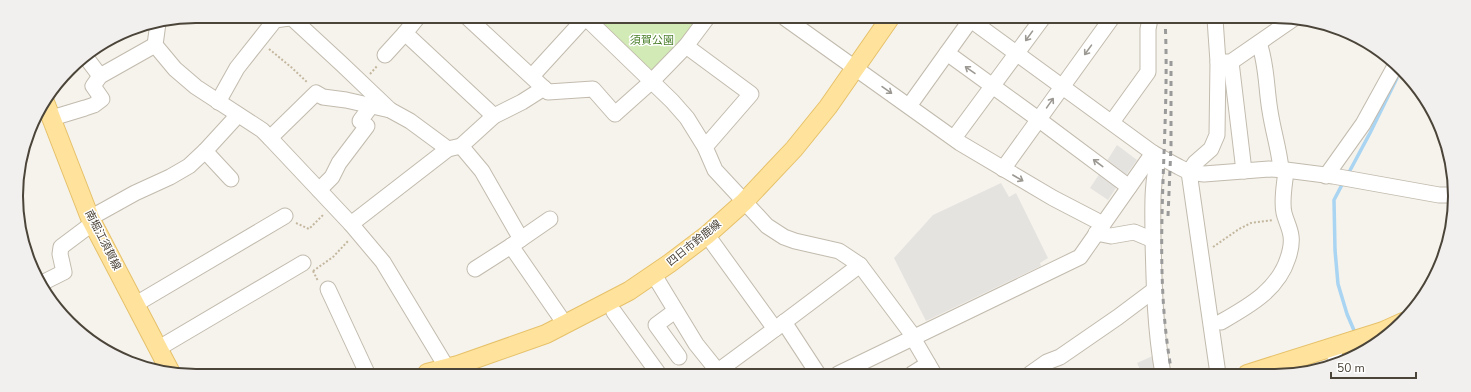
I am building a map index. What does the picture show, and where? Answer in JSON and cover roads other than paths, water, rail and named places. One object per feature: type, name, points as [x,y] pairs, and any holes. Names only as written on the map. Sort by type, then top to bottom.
[{"type":"main road","name":"四日市鈴鹿線","points":[[448,369],[546,334],[566,324],[629,291],[654,275],[707,235],[744,202],[774,171],[814,125],[886,23]]},
{"type":"main road","name":"南堀江須賀線","points":[[49,110],[92,220],[169,367]]},
{"type":"main road","points":[[1267,369],[1337,351],[1382,331]]},
{"type":"street","points":[[218,102],[237,68],[258,41],[276,23]]},
{"type":"street","points":[[297,23],[362,82],[390,110]]},
{"type":"street","points":[[385,55],[413,23]]},
{"type":"street","points":[[474,23],[546,90]]},
{"type":"street","points":[[532,76],[581,23]]},
{"type":"street","points":[[592,23],[652,81],[687,118],[705,147],[715,170],[767,226],[784,237],[795,241],[839,251],[860,265],[914,338],[931,369]]},
{"type":"street","points":[[354,228],[494,116],[546,90],[593,89],[614,114],[652,81],[686,46],[703,23]]},
{"type":"street","points":[[792,23],[954,138],[1111,236],[1134,232],[1153,240]]},
{"type":"street","points":[[909,106],[967,23]]},
{"type":"street","points":[[975,23],[1156,155],[1189,172],[1204,174],[1284,169],[1439,195],[1448,195]]},
{"type":"street","points":[[954,138],[1039,23]]},
{"type":"street","points":[[1003,169],[1061,86],[1108,23]]},
{"type":"street","points":[[1112,122],[1148,72],[1149,23]]},
{"type":"street","points":[[1215,23],[1224,62],[1244,171]]},
{"type":"street","points":[[1224,62],[1259,43],[1287,23]]},
{"type":"street","points":[[158,27],[155,45],[175,69],[218,102],[262,130],[334,206],[383,262],[444,369]]},
{"type":"street","points":[[405,33],[494,116]]},
{"type":"street","points":[[1221,322],[1245,309],[1260,298],[1279,279],[1287,261],[1292,238],[1284,211],[1284,169],[1270,111],[1264,57],[1259,43]]},
{"type":"street","points":[[49,110],[85,108],[94,105],[102,99],[93,86],[103,75],[155,45]]},
{"type":"street","points":[[686,46],[751,94],[705,147]]},
{"type":"street","points":[[947,53],[1129,187]]},
{"type":"street","points":[[89,60],[103,75]]},
{"type":"street","points":[[1217,369],[1189,172],[1195,163],[1211,149],[1217,135],[1224,62]]},
{"type":"street","points":[[1330,176],[1363,124],[1393,70]]},
{"type":"street","points":[[270,138],[316,93],[322,97],[346,100],[390,110],[410,120],[454,147],[482,171],[501,202],[516,242],[566,324]]},
{"type":"street","points":[[319,190],[332,177],[339,162],[367,126],[360,121],[371,106]]},
{"type":"street","points":[[46,281],[64,272],[60,254],[61,246],[92,220],[135,193],[180,172],[189,166],[238,115]]},
{"type":"street","points":[[205,151],[231,179]]},
{"type":"street","points":[[849,369],[1080,257],[1129,187],[1156,155]]},
{"type":"street","points":[[1156,155],[1153,213],[1154,290],[1156,324],[1162,369]]},
{"type":"street","points":[[136,304],[285,216]]},
{"type":"street","points":[[475,269],[550,219]]},
{"type":"street","points":[[707,235],[814,369]]},
{"type":"street","points":[[723,369],[860,265]]},
{"type":"street","points":[[160,348],[308,267]]},
{"type":"street","points":[[654,275],[696,344],[717,369]]},
{"type":"street","points":[[328,289],[364,369]]},
{"type":"street","points":[[1037,369],[1047,362],[1060,357],[1099,331],[1154,290]]},
{"type":"street","points":[[675,311],[656,325],[678,357]]},
{"type":"street","points":[[614,312],[655,369]]},
{"type":"street","points":[[663,369],[696,344]]},
{"type":"waterway","points":[[1347,176],[1397,78]]},
{"type":"waterway","points":[[1344,181],[1334,200],[1335,250],[1338,284],[1347,314],[1356,335]]},
{"type":"railway","points":[[1165,23],[1166,108],[1162,197],[1162,286],[1171,369]]},
{"type":"railway","points":[[1168,216],[1171,146],[1171,59]]},
{"type":"park label","name":"須賀公園","points":[[652,40]]}]
